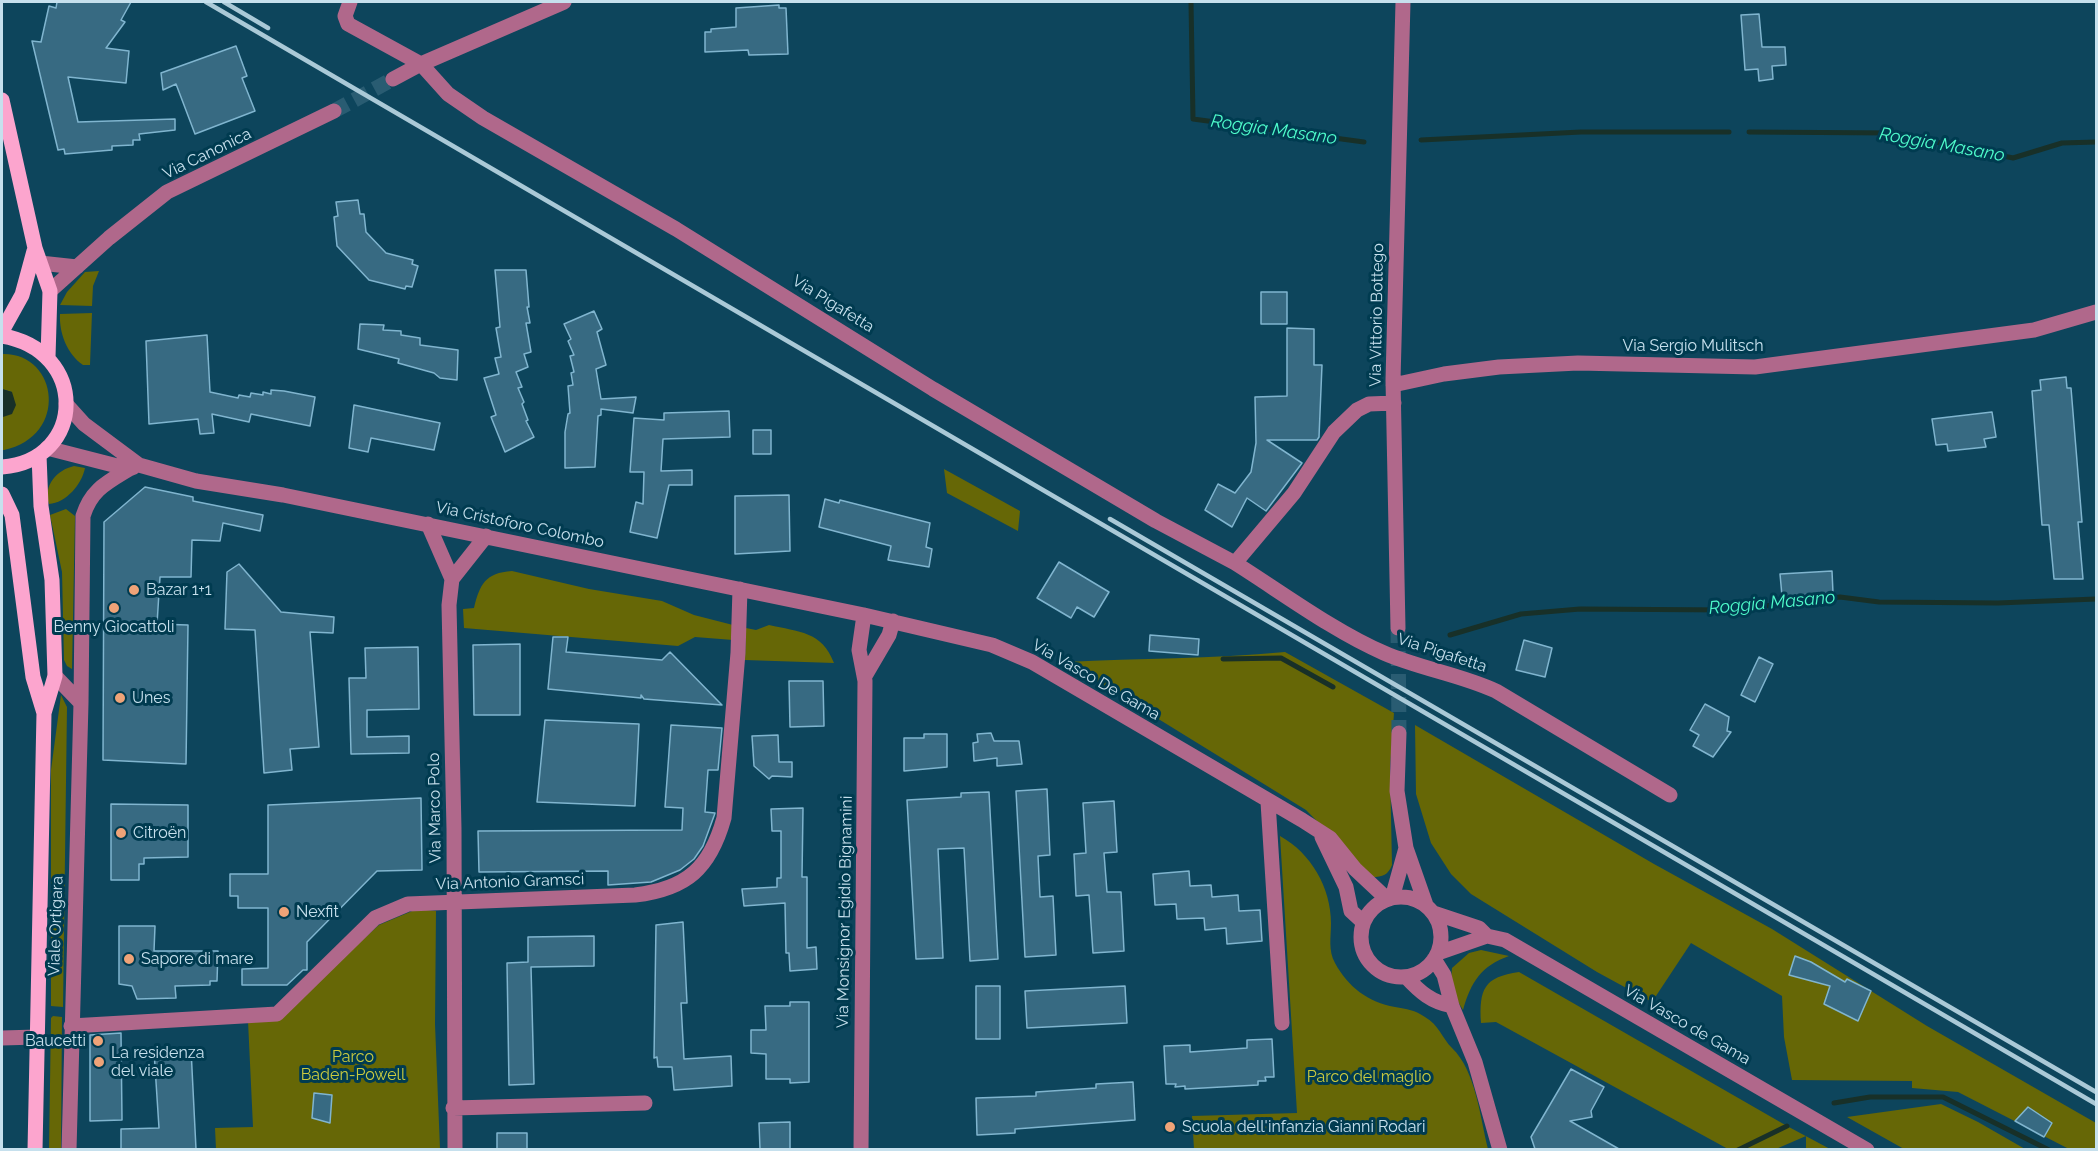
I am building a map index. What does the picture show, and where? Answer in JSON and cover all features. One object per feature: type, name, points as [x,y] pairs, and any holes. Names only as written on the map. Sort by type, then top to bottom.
[{"type":"main road","points":[[2,100],[14,143],[37,255],[50,291],[48,357]]},
{"type":"main road","points":[[2,331],[22,295],[37,255]]},
{"type":"main road","points":[[2,336],[34,345],[48,357],[63,382],[66,404],[61,428],[43,452],[22,464],[2,467]]},
{"type":"main road","name":"Viale Ortigara","points":[[34,1149],[44,713],[55,676],[52,580],[41,506],[43,452]]},
{"type":"main road","name":"Viale Ortigara","points":[[2,494],[12,515],[33,677],[44,713]]},
{"type":"street","name":"Via Pigafetta","points":[[350,2],[345,16],[348,24],[421,64],[448,94],[483,118],[676,229],[933,389],[1156,520],[1236,563],[1313,613],[1384,653],[1467,678],[1496,692],[1670,795]]},
{"type":"street","points":[[393,79],[421,64],[564,2]]},
{"type":"street","name":"Via Vittorio Bottego","points":[[1398,628],[1393,385],[1403,2]]},
{"type":"street","name":"Via Canonica","points":[[50,291],[167,192],[334,111]]},
{"type":"street","points":[[37,255],[77,267]]},
{"type":"street","name":"Via Sergio Mulitsch","points":[[1393,385],[1455,372],[1578,363],[1755,367],[2034,330],[2097,312]]},
{"type":"street","points":[[1236,563],[1294,493],[1334,432],[1357,410],[1369,404],[1394,403]]},
{"type":"street","name":"Via Cristoforo Colombo","points":[[66,404],[84,424],[134,467]]},
{"type":"street","name":"Via Cristoforo Colombo","points":[[43,452],[283,495],[893,621]]},
{"type":"street","name":"Viale Ortigara","points":[[69,1149],[81,703],[82,516],[88,498],[105,483],[134,467]]},
{"type":"street","name":"Via Marco Polo","points":[[428,524],[452,579],[449,605],[455,1149]]},
{"type":"street","points":[[452,579],[486,536]]},
{"type":"street","name":"Via Antonio Gramsci","points":[[71,1026],[277,1014],[375,918],[408,904],[660,892],[684,881],[704,864],[717,843],[724,818],[738,653],[740,589]]},
{"type":"street","name":"Via Monsignor Egidio Bignamini","points":[[861,1149],[865,676],[859,650],[864,615]]},
{"type":"street","name":"Via Monsignor Egidio Bignamini","points":[[865,676],[889,635],[893,621]]},
{"type":"street","name":"Via Vasco De Gama","points":[[893,621],[992,645],[1032,662],[1330,838],[1355,869],[1389,898]]},
{"type":"street","points":[[55,676],[81,703]]},
{"type":"street","points":[[1399,733],[1397,791],[1406,848],[1441,933],[1436,956],[1444,975],[1452,1006],[1475,1062],[1500,1149]]},
{"type":"street","points":[[1268,802],[1282,1023]]},
{"type":"street","name":"Via Vasco De Gama","points":[[1320,834],[1346,887],[1351,911],[1363,922]]},
{"type":"street","points":[[1389,898],[1406,848]]},
{"type":"street","points":[[1430,909],[1408,897],[1389,898],[1370,910],[1363,922],[1362,943],[1369,962],[1379,971],[1392,976],[1406,977],[1419,973],[1436,956],[1486,936]]},
{"type":"street","name":"Via Vasco de Gama","points":[[1430,909],[1479,928],[1486,936],[1504,940],[1867,1149]]},
{"type":"street","points":[[1406,977],[1420,993],[1439,1004],[1452,1006]]},
{"type":"street","points":[[2,1038],[37,1037]]},
{"type":"street","points":[[453,1108],[645,1103]]},
{"type":"green space","points":[[99,271],[93,286],[92,306],[60,305],[67,292],[85,272]]},
{"type":"green space","points":[[92,313],[90,365],[83,365],[68,349],[61,328],[60,314]]},
{"type":"green space","points":[[2,354],[21,357],[35,366],[45,380],[49,396],[47,413],[39,429],[25,442],[4,450],[2,450],[2,417],[12,392],[2,389]]},
{"type":"green space","points":[[74,466],[85,468],[77,486],[61,500],[49,504],[48,491],[53,479],[62,471]]},
{"type":"green space","points":[[944,469],[1020,511],[1018,531],[947,493]]},
{"type":"green space","points":[[66,509],[75,516],[72,669],[64,660],[62,572],[50,515]]},
{"type":"green space","points":[[512,571],[589,589],[662,601],[694,615],[733,625],[733,640],[695,637],[678,646],[464,628],[463,609],[474,608],[485,581],[496,574]]},
{"type":"green space","points":[[769,625],[800,632],[816,639],[829,652],[834,663],[745,660],[746,628],[756,630]]},
{"type":"green space","points":[[1285,652],[1394,713],[1390,767],[1392,865],[1385,875],[1372,877],[1306,810],[1066,662]]},
{"type":"green space","points":[[61,695],[67,707],[63,1007],[51,1006],[51,770]]},
{"type":"green space","points":[[1415,725],[1654,864],[1772,929],[1927,1026],[2096,1123],[2096,1149],[2069,1149],[1958,1092],[1912,1088],[1912,1081],[1792,1080],[1784,1037],[1782,996],[1691,943],[1652,1002],[1597,972],[1471,894],[1451,874],[1431,843],[1416,794]]},
{"type":"green space","name":"Parco del maglio","points":[[1280,836],[1291,843],[1310,862],[1323,885],[1330,910],[1331,953],[1340,972],[1368,997],[1385,1005],[1414,1011],[1430,1020],[1460,1058],[1467,1069],[1476,1095],[1488,1149],[1194,1149],[1192,1116],[1297,1113]]},
{"type":"green space","name":"Parco Baden-Powell","points":[[417,909],[436,911],[435,1024],[440,1149],[216,1149],[215,1128],[253,1127],[248,1021],[258,1022],[338,962],[379,925]]},
{"type":"green space","points":[[1481,950],[1509,956],[1491,965],[1478,976],[1463,1010],[1453,990],[1452,968],[1469,953]]},
{"type":"green space","points":[[1519,972],[1806,1136],[1776,1149],[1728,1149],[1496,1022],[1481,1023],[1481,1001],[1486,987],[1498,977]]},
{"type":"green space","points":[[53,1016],[62,1017],[61,1149],[49,1149],[51,1018]]},
{"type":"green space","points":[[1941,1104],[2025,1149],[1904,1149],[1847,1117]]},
{"type":"green space","points":[[1806,1136],[1830,1149],[1806,1149]]},
{"type":"shaded area","points":[[2,389],[12,392],[16,405],[12,414],[3,417]]},
{"type":"building","points":[[57,2],[131,2],[121,20],[125,22],[106,48],[129,51],[126,83],[68,77],[78,122],[175,119],[175,130],[139,134],[140,140],[133,140],[133,145],[112,146],[112,150],[65,154],[64,149],[58,150],[32,41],[41,42],[49,6],[56,8]]},
{"type":"building","points":[[779,5],[779,8],[786,8],[788,54],[749,55],[748,50],[705,52],[705,32],[711,32],[711,29],[736,27],[736,8]]},
{"type":"building","points":[[1759,14],[1762,47],[1785,47],[1786,65],[1772,66],[1773,79],[1759,81],[1758,69],[1745,70],[1741,15]]},
{"type":"building","points":[[236,46],[247,76],[242,78],[255,111],[195,134],[176,84],[163,90],[161,73]]},
{"type":"building","points":[[358,200],[360,214],[364,214],[366,232],[386,253],[413,260],[412,264],[418,266],[412,287],[406,286],[405,289],[369,280],[337,246],[334,217],[338,216],[336,202]]},
{"type":"building","points":[[495,270],[526,270],[530,323],[526,323],[531,352],[524,354],[528,367],[516,372],[522,387],[518,388],[524,402],[522,404],[528,420],[526,421],[534,437],[505,452],[491,417],[496,415],[484,378],[499,374],[495,358],[501,357],[496,328],[500,327]]},
{"type":"building","points":[[1261,292],[1287,292],[1287,324],[1261,324]]},
{"type":"building","points":[[594,311],[602,329],[597,332],[606,365],[596,369],[601,399],[636,397],[633,413],[601,409],[601,415],[598,416],[595,467],[565,468],[565,432],[570,413],[568,386],[573,385],[571,373],[574,372],[570,356],[574,355],[568,341],[571,339],[564,324]]},
{"type":"building","points":[[360,324],[384,325],[383,330],[401,331],[401,335],[420,338],[420,345],[458,350],[457,380],[440,378],[434,373],[398,363],[399,359],[358,349]]},
{"type":"building","points":[[1287,328],[1314,329],[1314,365],[1322,365],[1319,437],[1317,440],[1267,440],[1302,463],[1266,511],[1247,498],[1232,527],[1205,510],[1218,484],[1235,493],[1251,472],[1256,443],[1255,397],[1287,396]]},
{"type":"building","points":[[207,335],[210,392],[238,398],[239,395],[250,397],[251,393],[271,394],[271,390],[315,397],[310,426],[251,414],[249,422],[212,414],[214,433],[200,434],[198,419],[149,424],[146,341]]},
{"type":"building","points":[[2066,377],[2067,388],[2071,388],[2082,522],[2078,522],[2083,579],[2054,579],[2049,525],[2042,525],[2032,391],[2041,390],[2040,380]]},
{"type":"building","points":[[354,405],[440,423],[434,450],[371,438],[368,452],[349,448]]},
{"type":"building","points":[[729,411],[730,437],[663,439],[661,471],[692,470],[692,485],[669,485],[657,538],[630,532],[636,502],[643,504],[644,472],[630,472],[634,418],[664,420],[664,413]]},
{"type":"building","points":[[1992,412],[1996,437],[1984,439],[1986,447],[1948,451],[1947,444],[1936,445],[1932,419]]},
{"type":"building","points":[[753,430],[771,430],[771,454],[753,454]]},
{"type":"building","points":[[145,487],[193,497],[193,501],[263,515],[260,531],[223,523],[220,541],[192,540],[191,577],[160,577],[157,624],[188,625],[186,764],[103,760],[104,522]]},
{"type":"building","points":[[789,495],[790,551],[735,554],[735,496]]},
{"type":"building","points":[[825,499],[839,503],[840,500],[930,523],[926,547],[932,549],[929,567],[888,560],[891,546],[819,527]]},
{"type":"building","points":[[1059,562],[1109,592],[1094,617],[1077,607],[1071,618],[1037,598]]},
{"type":"building","points":[[239,564],[281,612],[334,617],[333,633],[310,632],[319,747],[290,749],[292,770],[264,773],[255,630],[225,629],[227,572]]},
{"type":"building","points":[[1832,571],[1833,593],[1782,596],[1780,574]]},
{"type":"building","points":[[1150,635],[1199,639],[1198,655],[1149,651]]},
{"type":"building","points":[[553,637],[568,637],[566,652],[662,660],[670,652],[722,705],[644,699],[641,695],[641,698],[548,689]]},
{"type":"building","points":[[1524,640],[1552,648],[1545,677],[1516,670]]},
{"type":"building","points":[[520,644],[520,715],[474,715],[473,645]]},
{"type":"building","points":[[418,647],[419,709],[367,710],[367,737],[409,736],[409,753],[351,754],[349,678],[366,678],[365,648]]},
{"type":"building","points":[[1759,657],[1773,664],[1755,702],[1741,695]]},
{"type":"building","points":[[789,681],[823,681],[824,726],[790,727]]},
{"type":"building","points":[[1705,704],[1729,717],[1727,731],[1731,732],[1713,757],[1693,746],[1699,735],[1690,730]]},
{"type":"building","points":[[545,720],[639,724],[635,806],[537,802]]},
{"type":"building","points":[[671,725],[722,728],[718,770],[708,770],[705,812],[715,813],[703,846],[694,859],[680,870],[651,882],[608,885],[608,871],[479,872],[478,831],[682,830],[683,808],[665,807]]},
{"type":"building","points":[[991,733],[994,741],[1019,741],[1022,764],[997,766],[997,758],[974,761],[973,743],[978,742],[977,734]]},
{"type":"building","points":[[924,734],[947,734],[947,767],[904,771],[904,738],[924,738]]},
{"type":"building","points":[[778,735],[779,762],[792,762],[792,777],[772,776],[769,779],[754,766],[752,736]]},
{"type":"building","points":[[1047,789],[1050,855],[1038,856],[1040,897],[1053,896],[1056,955],[1025,957],[1016,791]]},
{"type":"building","points":[[989,792],[998,959],[970,961],[964,848],[938,849],[943,958],[916,959],[907,800],[961,797],[961,793]]},
{"type":"building","points":[[421,798],[422,870],[377,871],[307,942],[307,970],[303,970],[287,985],[242,985],[242,969],[268,968],[268,908],[238,908],[238,896],[230,896],[230,874],[268,874],[268,805]]},
{"type":"building","points":[[1114,801],[1117,852],[1104,853],[1107,892],[1121,892],[1124,951],[1093,953],[1089,895],[1076,896],[1074,854],[1086,853],[1083,803]]},
{"type":"building","points":[[111,804],[188,805],[188,857],[144,858],[144,864],[139,864],[139,880],[111,880]]},
{"type":"building","points":[[803,808],[802,877],[807,877],[807,948],[816,947],[817,969],[790,971],[789,953],[786,953],[785,903],[744,906],[742,889],[777,887],[777,878],[781,878],[781,831],[772,831],[771,809]]},
{"type":"building","points":[[1189,871],[1190,886],[1211,885],[1212,897],[1238,895],[1239,911],[1260,910],[1262,941],[1227,944],[1226,928],[1205,930],[1204,918],[1177,919],[1176,904],[1155,905],[1153,874]]},
{"type":"building","points":[[683,922],[687,1003],[681,1003],[684,1059],[731,1056],[732,1086],[674,1090],[672,1067],[658,1067],[657,1057],[654,1058],[656,925]]},
{"type":"building","points":[[119,926],[155,926],[154,951],[218,951],[217,981],[210,981],[210,985],[175,986],[176,998],[137,999],[132,986],[119,984]]},
{"type":"building","points":[[594,936],[594,966],[531,967],[534,1084],[509,1085],[507,963],[528,962],[528,937]]},
{"type":"building","points":[[1795,956],[1811,962],[1845,982],[1847,979],[1871,991],[1858,1021],[1824,1004],[1830,986],[1789,975]]},
{"type":"building","points":[[976,986],[1000,986],[1000,1039],[976,1039]]},
{"type":"building","points":[[1125,986],[1127,1023],[1027,1028],[1025,991]]},
{"type":"building","points":[[790,1002],[809,1002],[809,1082],[790,1083],[790,1079],[766,1079],[766,1054],[751,1053],[751,1030],[766,1030],[765,1006],[790,1006]]},
{"type":"building","points":[[121,1033],[122,1120],[90,1121],[90,1035]]},
{"type":"building","points":[[1272,1039],[1274,1077],[1265,1077],[1266,1081],[1258,1081],[1258,1085],[1185,1089],[1185,1086],[1175,1087],[1176,1084],[1166,1084],[1164,1046],[1190,1045],[1190,1052],[1247,1048],[1247,1040]]},
{"type":"building","points":[[191,1049],[196,1149],[121,1149],[121,1129],[159,1128],[154,1051]]},
{"type":"building","points":[[1571,1069],[1604,1087],[1591,1111],[1592,1117],[1570,1121],[1619,1149],[1535,1149],[1531,1137]]},
{"type":"building","points":[[1133,1082],[1135,1120],[1015,1129],[1015,1133],[977,1135],[976,1098],[1036,1096],[1036,1092],[1096,1088],[1096,1084]]},
{"type":"building","points":[[314,1093],[332,1095],[330,1123],[312,1118]]},
{"type":"building","points":[[2028,1107],[2052,1123],[2044,1137],[2015,1121]]},
{"type":"building","points":[[790,1122],[790,1149],[760,1149],[759,1123]]},
{"type":"building","points":[[497,1133],[527,1133],[527,1149],[497,1149]]},
{"type":"waterway","name":"Roggia Masano","points":[[1191,2],[1193,119],[1364,142]]},
{"type":"waterway","name":"Roggia Masano","points":[[1421,140],[1581,132],[1729,132]]},
{"type":"waterway","name":"Roggia Masano","points":[[1749,132],[1892,133],[2013,158],[2062,143],[2096,142]]},
{"type":"waterway","name":"Roggia Masano","points":[[1450,635],[1521,614],[1580,609],[1731,610],[1840,597],[1879,602],[1998,603],[2096,599]]},
{"type":"waterway","name":"Roggia Masano","points":[[1223,659],[1281,658],[1333,687]]},
{"type":"waterway","points":[[1834,1103],[1870,1097],[1943,1097],[2049,1150]]},
{"type":"waterway","points":[[1738,1150],[1787,1126]]},
{"type":"tunnel","points":[[334,111],[393,79]]},
{"type":"tunnel","points":[[1398,628],[1399,733]]},
{"type":"railway","points":[[206,2],[2096,1104]]},
{"type":"railway","points":[[224,2],[268,28]]},
{"type":"railway","points":[[1110,519],[2096,1092]]},
{"type":"place","name":"Bazar 1+1","points":[[134,590]]},
{"type":"place","name":"Benny Giocattoli","points":[[114,608]]},
{"type":"place","name":"Unes","points":[[120,698]]},
{"type":"place","name":"Citroën","points":[[121,833]]},
{"type":"place","name":"Nexfit","points":[[284,912]]},
{"type":"place","name":"Sapore di mare","points":[[129,959]]},
{"type":"place","name":"Baucetti","points":[[98,1041]]},
{"type":"place","name":"La residenza del viale","points":[[99,1062]]},
{"type":"place","name":"Scuola dell'infanzia Gianni Rodari","points":[[1170,1127]]}]
